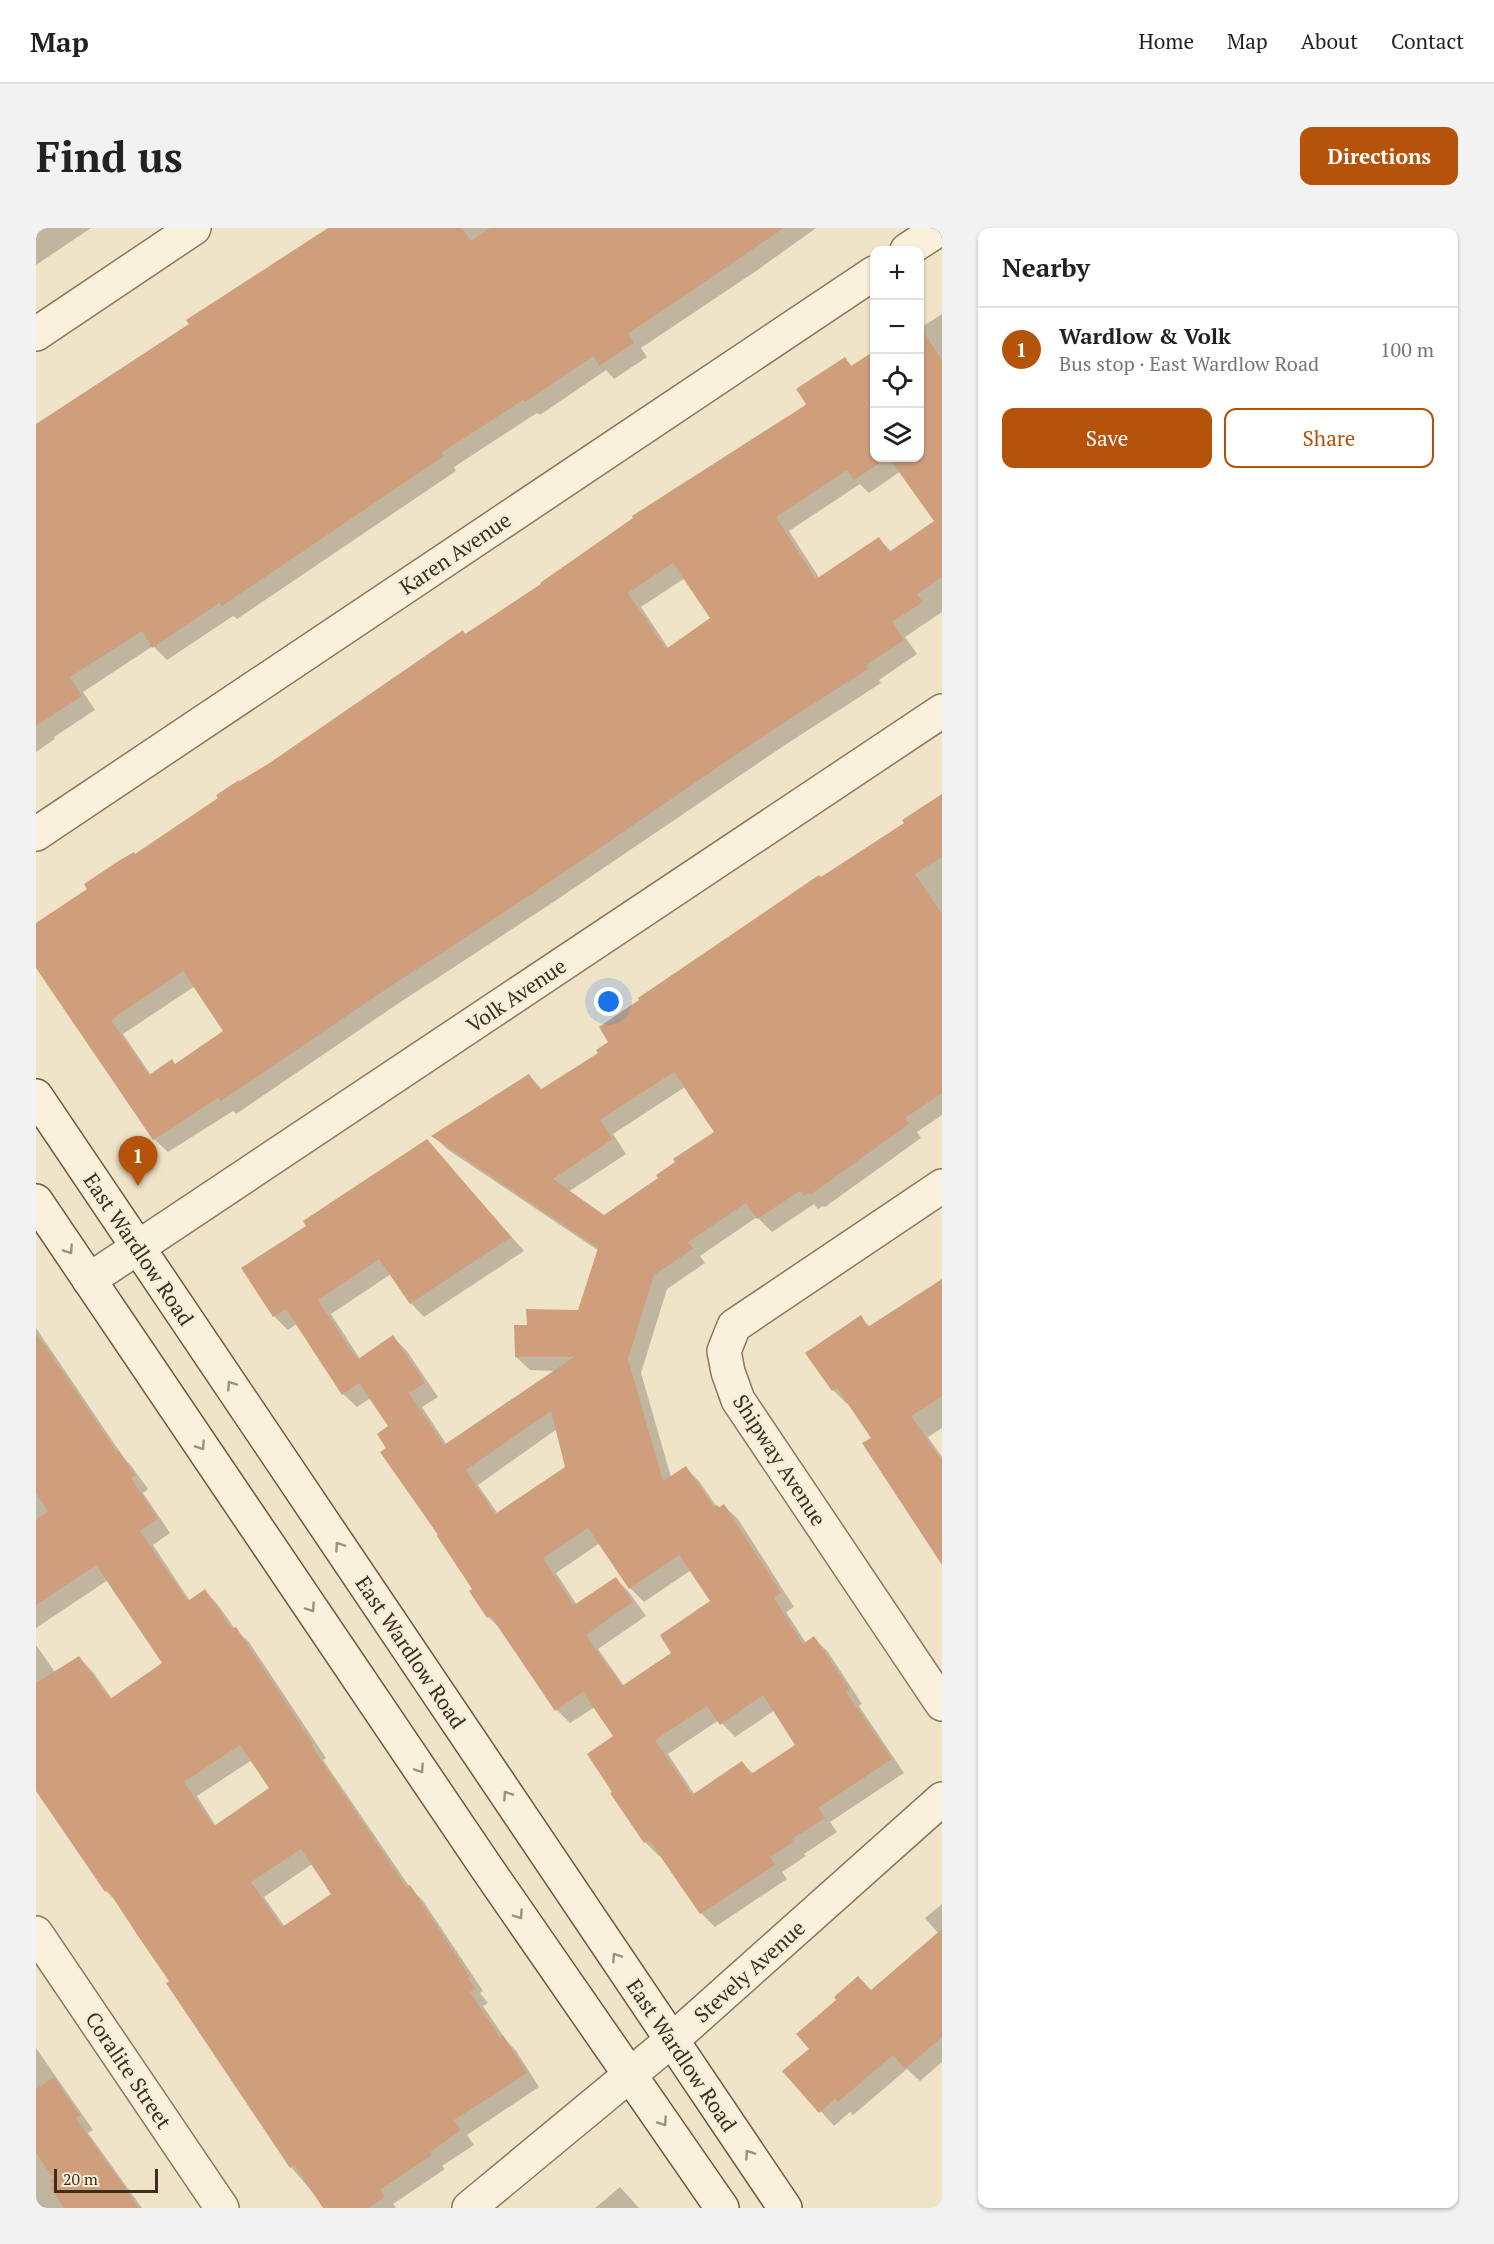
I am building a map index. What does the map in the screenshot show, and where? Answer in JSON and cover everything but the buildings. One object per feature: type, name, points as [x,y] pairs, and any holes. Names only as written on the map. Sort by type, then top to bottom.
[{"type":"street","points":[[36,334],[194,228]]},
{"type":"street","points":[[914,246],[941,228]]},
{"type":"street","name":"Karen Avenue","points":[[36,834],[870,276]]},
{"type":"street","name":"Volk Avenue","points":[[89,1280],[942,711]]},
{"type":"street","name":"East Wardlow Road","points":[[36,1096],[785,2208]]},
{"type":"street","name":"Shipway Avenue","points":[[942,1186],[734,1326],[724,1351],[728,1372],[738,1400],[942,1704]]},
{"type":"street","points":[[36,1202],[486,1867],[722,2208]]},
{"type":"street","name":"Stevely Avenue","points":[[470,2208],[672,2040],[942,1799]]},
{"type":"street","name":"Coralite Street","points":[[36,1933],[222,2208]]},
{"type":"place","name":"Wardlow & Volk","points":[[138,1186]]}]
